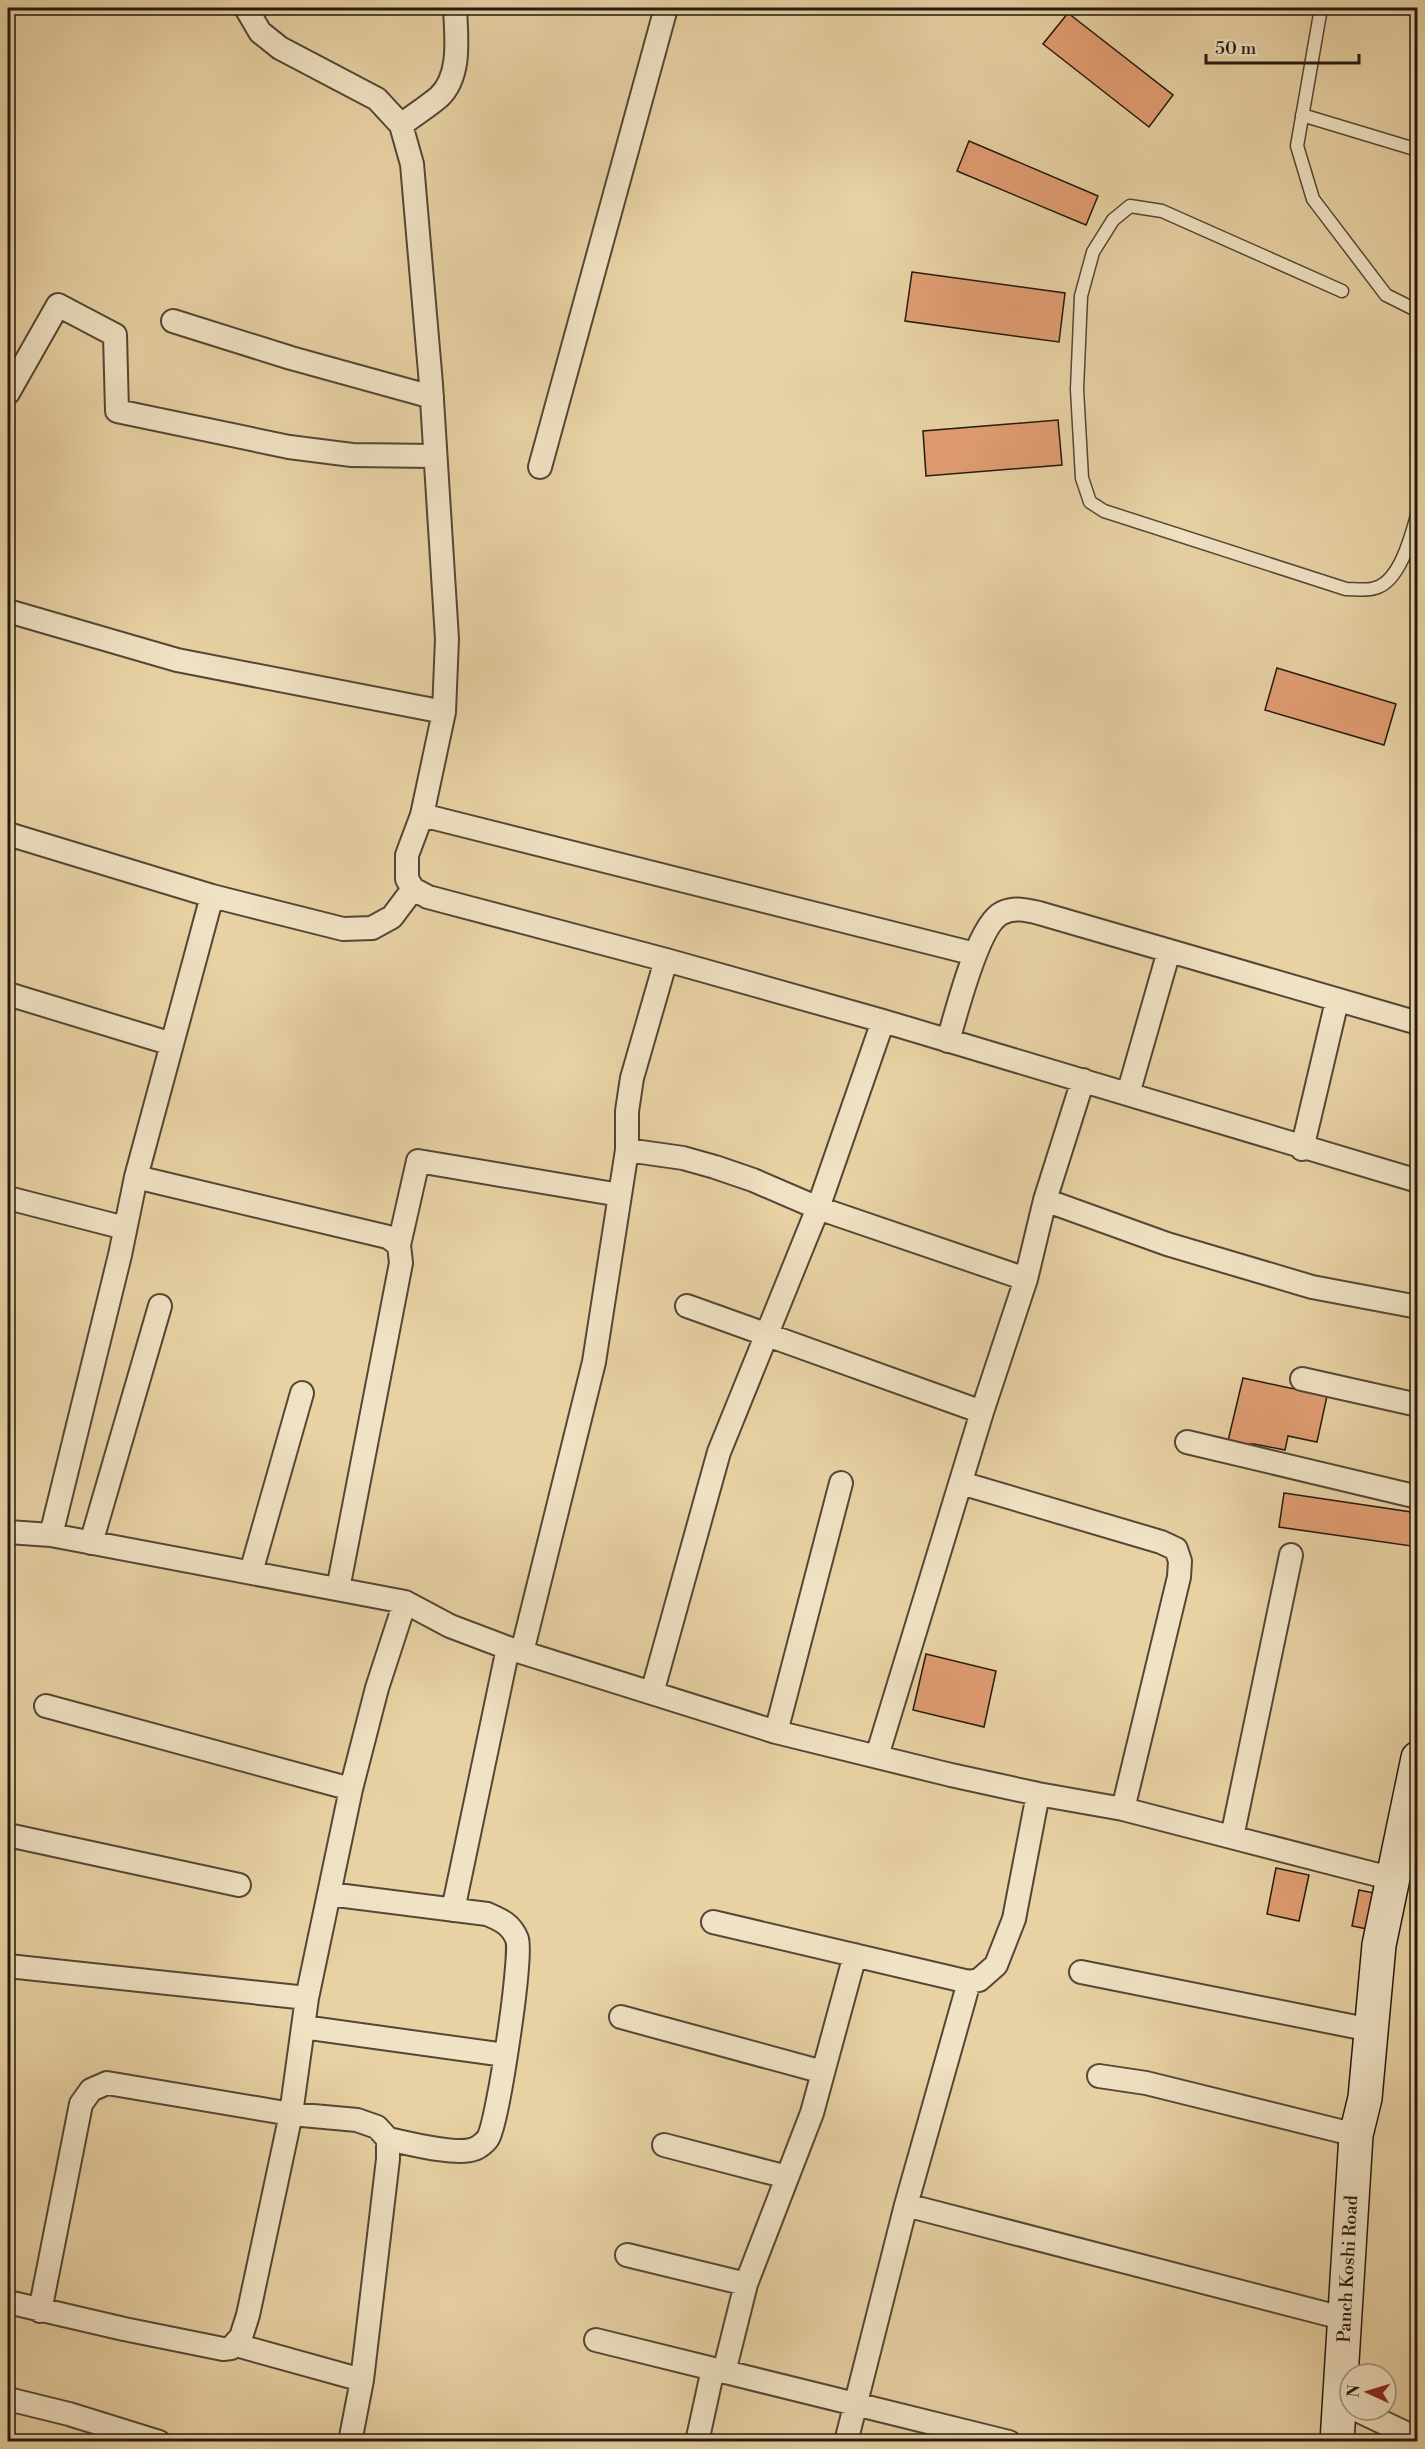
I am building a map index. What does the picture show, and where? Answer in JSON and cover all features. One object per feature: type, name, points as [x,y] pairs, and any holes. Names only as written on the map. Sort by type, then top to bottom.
[{"type":"street","points":[[246,8],[260,32],[280,48],[376,99],[401,125],[412,164],[432,397],[447,639],[444,712],[422,815],[407,855],[408,879],[412,889],[428,897],[883,1021],[1083,1080],[1302,1149],[1418,1181]]},
{"type":"street","points":[[401,125],[440,96],[450,81],[457,52],[455,8]]},
{"type":"street","points":[[540,466],[666,8]]},
{"type":"street","points":[[8,393],[58,305],[115,335],[117,411],[289,447],[352,455],[435,456]]},
{"type":"street","points":[[173,321],[291,358],[432,397]]},
{"type":"street","points":[[8,611],[177,660],[444,712]]},
{"type":"street","points":[[422,815],[975,954]]},
{"type":"street","points":[[8,834],[212,896],[343,929],[372,928],[392,917],[412,889]]},
{"type":"street","points":[[51,1535],[136,1177],[212,896]]},
{"type":"street","points":[[948,1041],[975,954],[990,925],[1001,913],[1018,909],[1039,913],[1418,1023]]},
{"type":"street","points":[[1128,1094],[1169,951]]},
{"type":"street","points":[[453,1910],[515,1650],[594,1362],[627,1150],[627,1111],[632,1078],[666,960]]},
{"type":"street","points":[[8,994],[172,1044]]},
{"type":"street","points":[[1302,1149],[1337,1001]]},
{"type":"street","points":[[652,1693],[719,1452],[818,1208],[883,1021]]},
{"type":"street","points":[[878,1756],[982,1412],[1026,1279],[1045,1200],[1083,1080]]},
{"type":"street","points":[[627,1150],[683,1158],[715,1167],[753,1180],[818,1208],[1026,1279]]},
{"type":"street","points":[[338,1589],[401,1263],[399,1245],[418,1161],[620,1195]]},
{"type":"street","points":[[136,1177],[388,1237],[399,1245]]},
{"type":"street","points":[[8,1198],[125,1228]]},
{"type":"street","points":[[1045,1200],[1167,1244],[1312,1287],[1418,1307]]},
{"type":"street","points":[[92,1543],[160,1306]]},
{"type":"street","points":[[687,1306],[982,1412]]},
{"type":"street","points":[[1302,1379],[1418,1405]]},
{"type":"street","points":[[251,1572],[302,1394]]},
{"type":"street","points":[[1187,1442],[1418,1497]]},
{"type":"street","points":[[961,1482],[1161,1542],[1176,1549],[1180,1561],[1179,1577],[1123,1809]]},
{"type":"street","points":[[776,1732],[841,1483]]},
{"type":"street","points":[[8,1532],[51,1535],[405,1602],[450,1626],[515,1650],[776,1732],[1038,1794],[1123,1809],[1399,1882]]},
{"type":"street","points":[[1232,1837],[1292,1555]]},
{"type":"street","points":[[8,2302],[40,2311],[223,2349],[236,2345],[248,2315],[291,2114],[308,1998],[351,1789],[377,1688],[405,1602]]},
{"type":"street","points":[[46,1706],[351,1789]]},
{"type":"street","name":"Panch Koshi Road","points":[[1337,2442],[1356,2135],[1365,2098],[1379,1945],[1399,1882],[1418,1758]]},
{"type":"street","points":[[713,1922],[969,1982],[979,1980],[996,1965],[1014,1919],[1038,1794]]},
{"type":"street","points":[[8,1835],[239,1885]]},
{"type":"street","points":[[40,2311],[81,2104],[91,2090],[108,2083],[291,2114],[357,2120],[377,2127],[388,2139],[445,2150],[474,2149],[488,2138],[495,2113],[518,1966],[518,1940],[507,1922],[487,1914],[329,1894]]},
{"type":"street","points":[[697,2442],[746,2284],[812,2113],[855,1955]]},
{"type":"street","points":[[8,1966],[308,1998]]},
{"type":"street","points":[[1081,1972],[1371,2030]]},
{"type":"street","points":[[846,2442],[906,2205],[969,1982]]},
{"type":"street","points":[[621,2017],[823,2073]]},
{"type":"street","points":[[303,2027],[505,2055]]},
{"type":"street","points":[[1099,2076],[1146,2083],[1356,2135]]},
{"type":"street","name":"Panch Koshi Road","points":[[1358,2362],[1374,2135],[1365,2098]]},
{"type":"street","points":[[350,2442],[362,2380],[388,2159],[388,2139]]},
{"type":"street","points":[[664,2145],[787,2177]]},
{"type":"street","points":[[906,2205],[1346,2319]]},
{"type":"street","points":[[627,2255],[746,2284]]},
{"type":"street","points":[[596,2340],[1009,2442]]},
{"type":"street","points":[[236,2345],[362,2380]]},
{"type":"street","points":[[8,2399],[69,2414],[159,2442]]},
{"type":"street","points":[[1353,2442],[1355,2422]]},
{"type":"street","points":[[1382,2422],[1418,2439]]},
{"type":"lane","points":[[1321,8],[1297,146],[1313,199],[1386,295],[1418,311]]},
{"type":"lane","points":[[1302,115],[1418,150]]},
{"type":"lane","points":[[1342,291],[1162,211],[1130,206],[1113,220],[1093,252],[1081,296],[1077,389],[1082,478],[1090,502],[1104,511],[1346,589],[1376,588],[1394,574],[1410,541],[1418,512]]},
{"type":"building","points":[[1068,13],[1173,95],[1149,127],[1043,44]]},
{"type":"building","points":[[969,141],[1098,196],[1086,225],[957,171]]},
{"type":"building","points":[[912,272],[1065,293],[1059,342],[905,321]]},
{"type":"building","points":[[1058,420],[1062,465],[926,476],[923,431]]},
{"type":"building","points":[[1277,668],[1396,704],[1384,745],[1265,710]]},
{"type":"building","points":[[1243,1378],[1327,1396],[1317,1442],[1288,1436],[1285,1450],[1254,1444],[1227,1445]]},
{"type":"building","points":[[1284,1493],[1418,1513],[1418,1547],[1279,1527]]},
{"type":"building","points":[[926,1654],[996,1671],[984,1727],[913,1710]]},
{"type":"building","points":[[1276,1868],[1309,1875],[1299,1921],[1267,1914]]},
{"type":"building","points":[[1359,1890],[1379,1894],[1372,1930],[1352,1926]]}]
